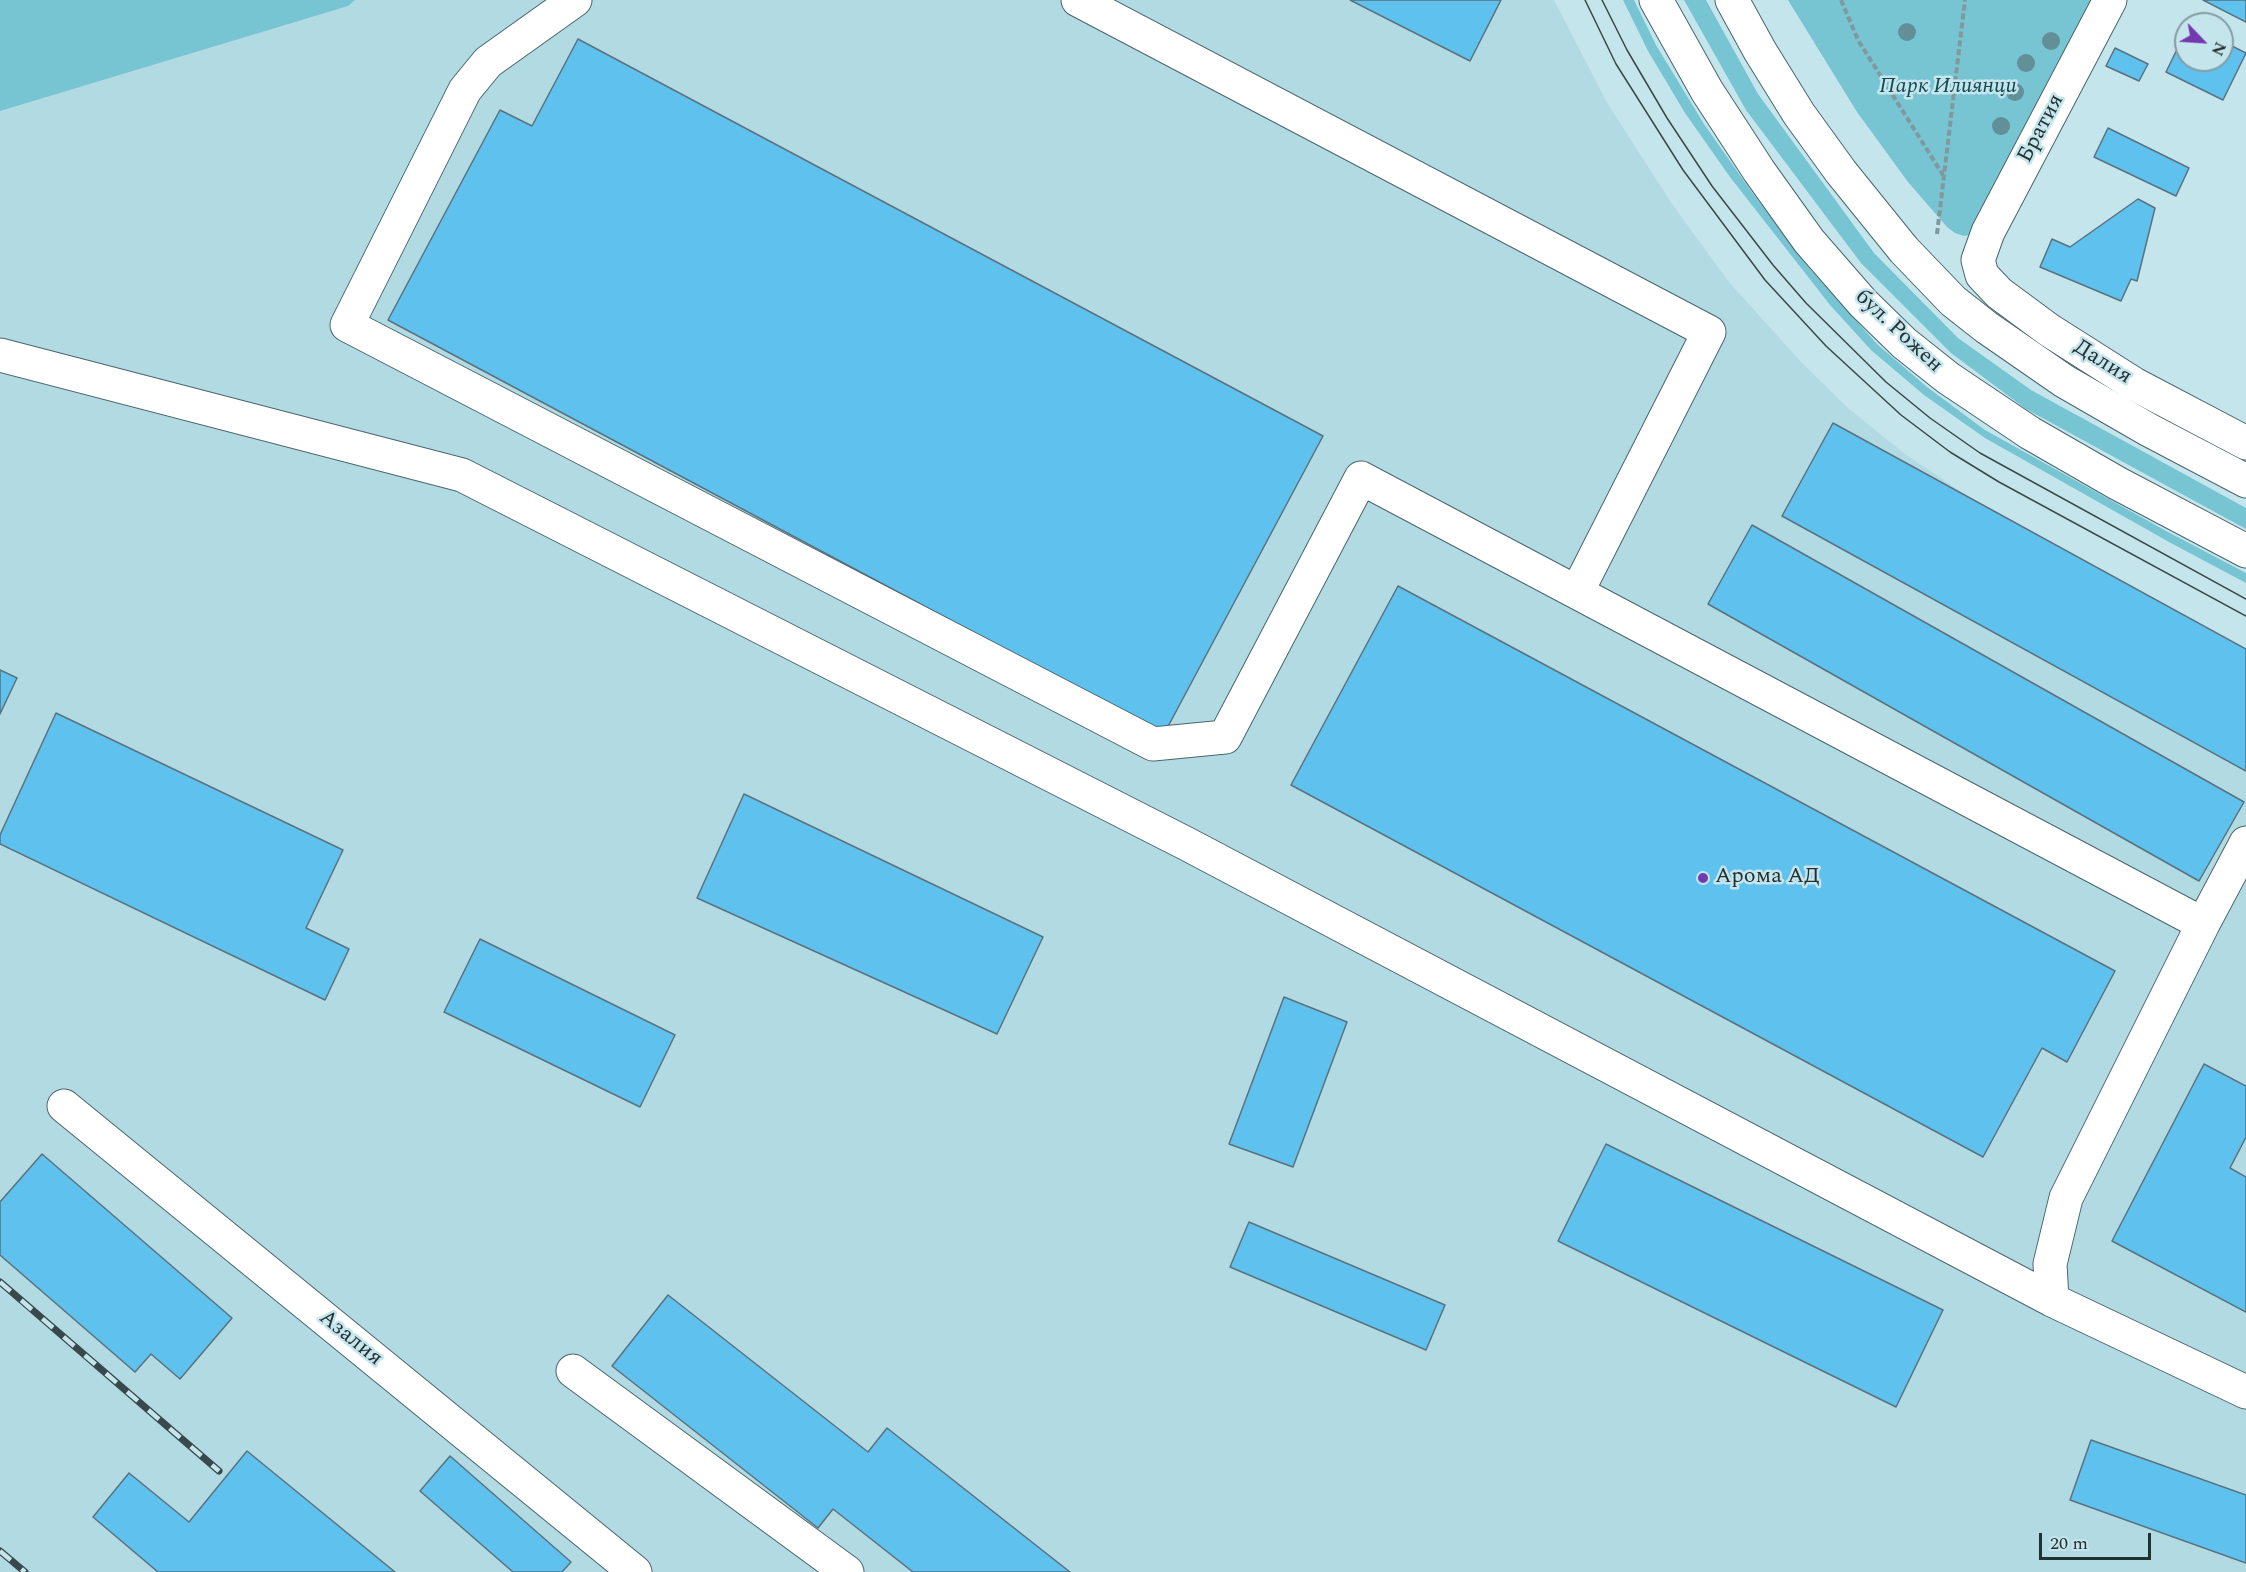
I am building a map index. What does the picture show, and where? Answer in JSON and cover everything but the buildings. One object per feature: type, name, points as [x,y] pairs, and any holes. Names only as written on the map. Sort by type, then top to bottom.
[{"type":"street","points":[[575,0],[488,62],[465,90],[347,325],[1153,744],[1225,737],[1360,478],[2203,924]]},
{"type":"street","points":[[1078,0],[1709,332],[1577,592]]},
{"type":"street","name":"бул. Рожен","points":[[1656,0],[1707,91],[1759,171],[1809,241],[1863,303],[1904,343],[1948,378],[2030,433],[2117,483],[2246,551]]},
{"type":"street","points":[[1732,0],[1799,114],[1841,172],[1904,250],[1953,301],[2064,381],[2149,430],[2246,481]]},
{"type":"street","name":"Братия","points":[[1978,260],[1988,232],[2110,0]]},
{"type":"street","name":"Далия","points":[[1978,260],[1982,275],[1999,293],[2049,330],[2134,384],[2246,443]]},
{"type":"street","points":[[0,355],[462,475],[1187,844],[2052,1300],[2246,1392]]},
{"type":"street","points":[[2052,1300],[2050,1264],[2066,1198],[2246,843]]},
{"type":"street","name":"Азалия","points":[[64,1106],[635,1572]]},
{"type":"street","points":[[573,1371],[847,1572]]},
{"type":"path","points":[[1841,0],[1858,40],[1943,175]]},
{"type":"path","points":[[1936,241],[1965,0]]},
{"type":"shaded area","points":[[0,0],[1554,0],[1606,101],[1670,201],[1728,281],[1801,362],[1848,408],[1905,454],[1972,499],[2246,649],[2246,1572],[0,1572]]},
{"type":"green space","points":[[0,0],[355,0],[348,6],[0,111]]},
{"type":"green space","points":[[1623,0],[1634,0],[1656,45],[1704,124],[1751,191],[1810,269],[1878,345],[1927,387],[1985,430],[2246,573],[2246,583],[1985,438],[1924,395],[1871,350],[1830,305],[1730,177],[1685,113],[1648,51]]},
{"type":"green space","points":[[1684,0],[1706,0],[1758,94],[1874,253],[1958,338],[2031,390],[2246,508],[2246,529],[2026,409],[1951,353],[1861,263],[1746,110]]},
{"type":"green space","name":"Парк Илиянци","points":[[1788,0],[2091,0],[1976,227],[1970,235],[1964,236],[1947,227],[1908,182],[1857,112]]},
{"type":"tram line","points":[[1585,0],[1616,64],[1683,170],[1765,280],[1826,346],[1901,415],[1950,452],[1999,482],[2246,616]]},
{"type":"tram line","points":[[1602,0],[1627,50],[1667,118],[1712,186],[1773,265],[1806,303],[1886,382],[1930,418],[1980,453],[2246,599]]},
{"type":"railway","points":[[0,1282],[219,1471]]},
{"type":"railway","points":[[0,1551],[25,1572]]},
{"type":"place","name":"Арома АД","points":[[1703,878]]}]
